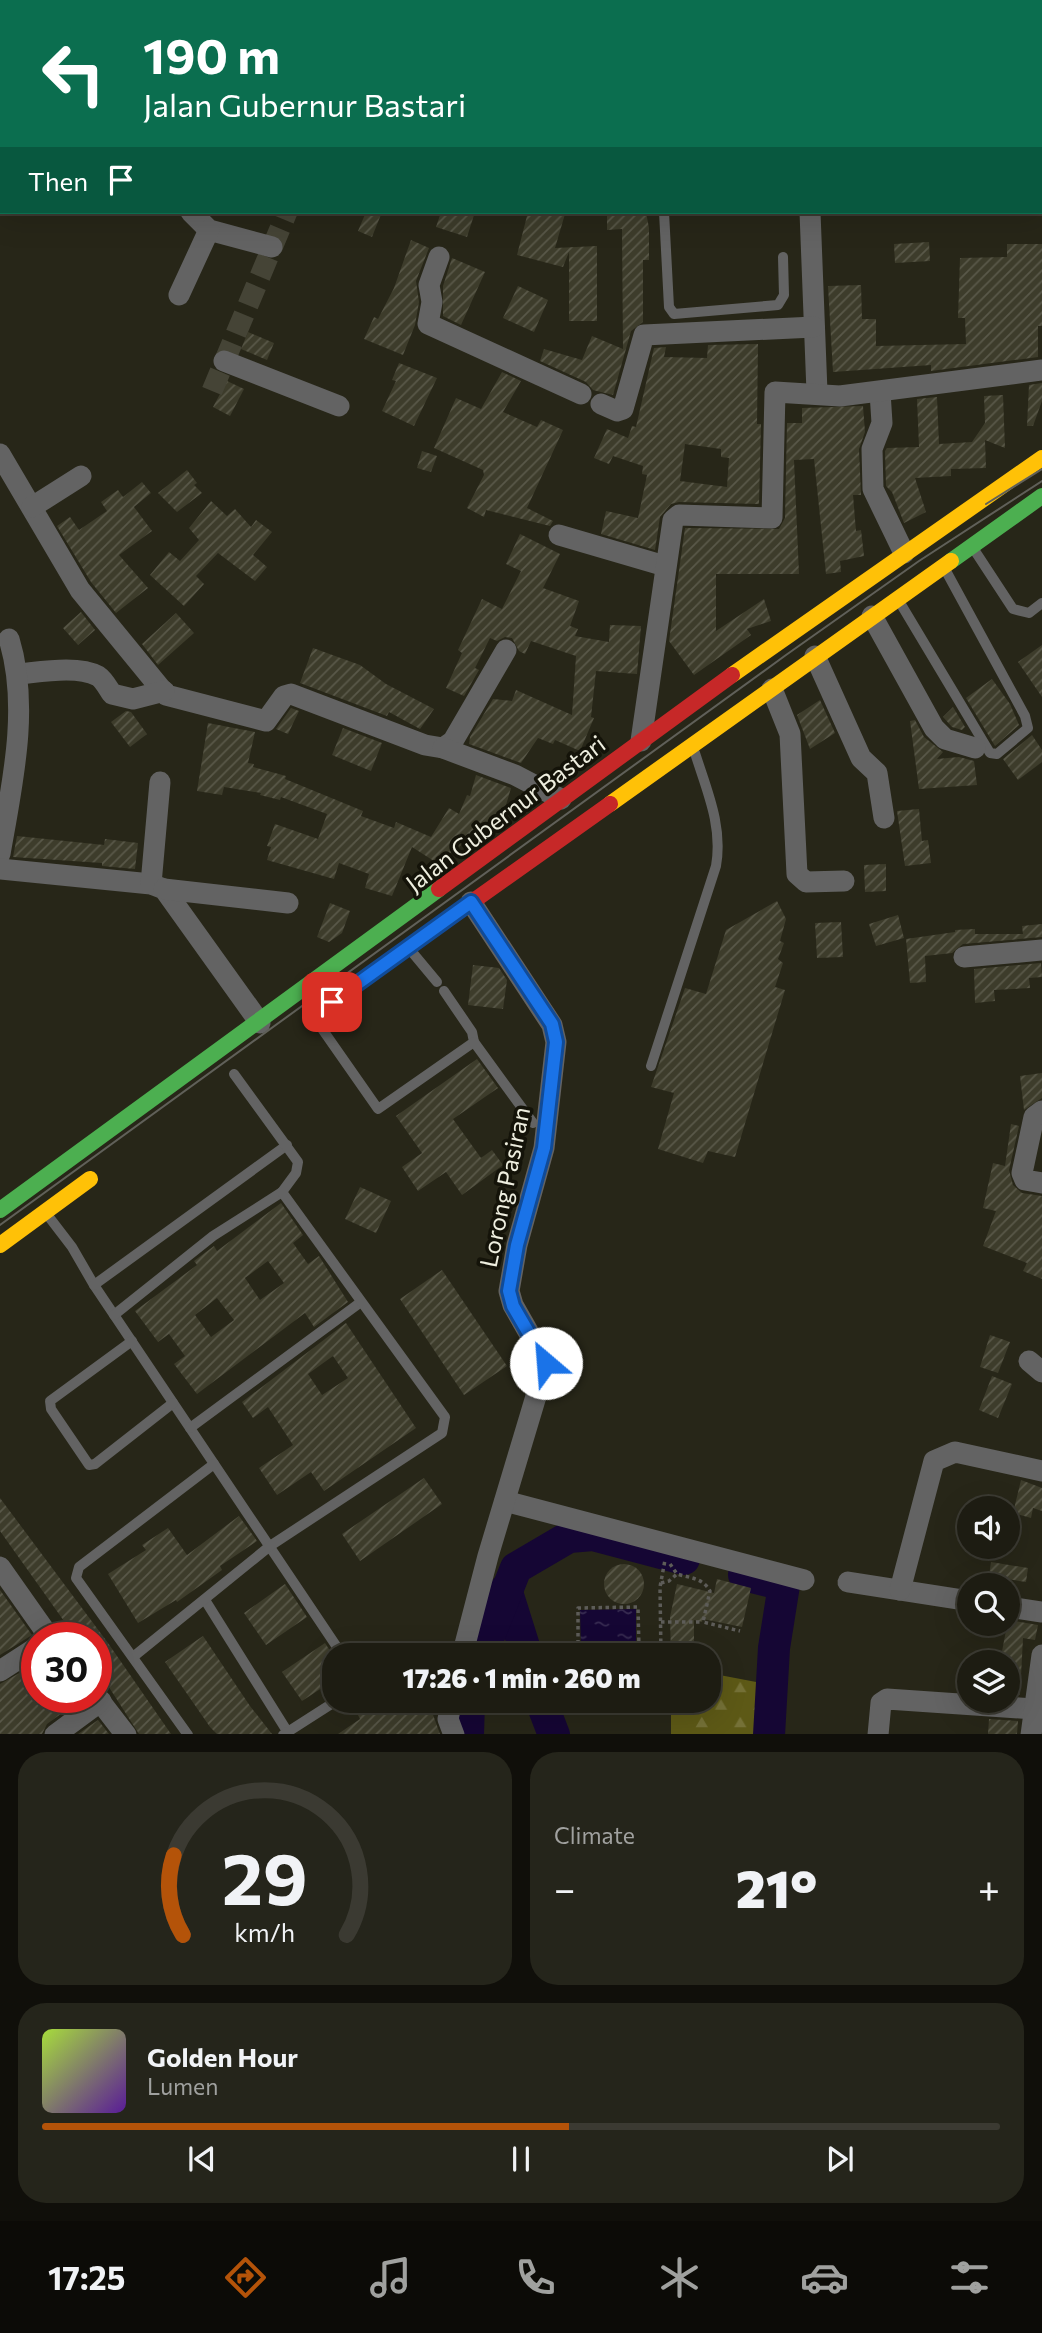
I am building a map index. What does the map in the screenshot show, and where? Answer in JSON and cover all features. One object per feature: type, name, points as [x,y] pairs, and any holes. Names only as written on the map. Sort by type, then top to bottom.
[{"type":"highway","name":"Jalan Gubernur Bastari","points":[[0,1210],[260,1023],[640,741],[1042,458]]},
{"type":"highway","name":"Jalan Gubernur Bastari","points":[[355,985],[693,747],[1042,496]]},
{"type":"highway","points":[[708,692],[727,721]]},
{"type":"highway","points":[[0,1245],[102,1170]]},
{"type":"highway","points":[[32,1188],[46,1211]]},
{"type":"street","points":[[193,214],[209,230],[272,247]]},
{"type":"street","points":[[810,214],[817,392]]},
{"type":"street","points":[[179,295],[209,230]]},
{"type":"street","points":[[439,257],[429,285],[432,302],[428,324],[581,394]]},
{"type":"street","points":[[601,404],[617,411],[623,409],[643,335],[814,327]]},
{"type":"street","points":[[224,361],[339,406]]},
{"type":"street","points":[[640,741],[673,520],[679,514],[772,518],[774,395],[778,390],[840,396],[1042,370]]},
{"type":"street","points":[[880,392],[882,423],[872,449],[873,489],[904,553]]},
{"type":"street","points":[[0,454],[80,590],[166,695],[265,721],[284,696],[290,694],[415,742],[443,748],[515,775],[562,799]]},
{"type":"street","points":[[32,507],[81,476]]},
{"type":"street","points":[[559,535],[665,566]]},
{"type":"street","points":[[872,616],[934,728],[945,739],[975,748]]},
{"type":"street","points":[[0,854],[13,782],[18,674],[9,639]]},
{"type":"street","points":[[443,748],[453,741],[506,650]]},
{"type":"street","points":[[816,656],[861,758],[877,773],[884,818]]},
{"type":"street","points":[[18,674],[58,671],[92,674],[103,680],[112,694],[133,699],[164,691]]},
{"type":"street","points":[[772,689],[790,734],[797,874],[806,882],[844,881]]},
{"type":"street","points":[[160,782],[157,886],[260,1023]]},
{"type":"street","points":[[0,869],[288,902]]},
{"type":"street","name":"Lorong Pasiran","points":[[466,1643],[546,1363],[513,1306],[509,1291],[517,1245],[544,1148],[556,1033],[471,902]]},
{"type":"street","points":[[964,957],[1042,950]]},
{"type":"street","points":[[1042,1111],[1034,1117],[1022,1173],[1025,1180],[1042,1183]]},
{"type":"street","points":[[900,1590],[934,1461],[955,1452],[1042,1471]]},
{"type":"street","points":[[505,1501],[804,1580]]},
{"type":"street","points":[[1,1572],[38,1622]]},
{"type":"street","points":[[848,1582],[957,1599]]},
{"type":"street","points":[[1020,1609],[1042,1612]]},
{"type":"street","points":[[1031,1734],[1042,1655]]},
{"type":"street","points":[[0,1671],[21,1657]]},
{"type":"street","points":[[878,1734],[881,1703],[887,1699],[1034,1709]]},
{"type":"street","points":[[55,1734],[81,1713]]},
{"type":"street","points":[[110,1713],[126,1734]]},
{"type":"street","points":[[449,1713],[448,1719],[454,1734]]},
{"type":"lane","points":[[664,214],[669,307],[674,314],[778,305],[784,295],[783,257]]},
{"type":"lane","points":[[971,546],[1013,609],[1029,613],[1042,603]]},
{"type":"lane","points":[[897,598],[961,708],[990,753],[997,754],[1028,728],[1026,716],[943,566]]},
{"type":"lane","points":[[651,1066],[716,866],[720,844],[717,821],[693,747]]},
{"type":"lane","points":[[408,947],[472,1032],[474,1042],[533,1123]]},
{"type":"lane","points":[[313,1016],[378,1109],[474,1042]]},
{"type":"lane","points":[[114,1315],[213,1236],[282,1192],[298,1167],[298,1162],[287,1145],[233,1074]]},
{"type":"lane","points":[[94,1284],[287,1145]]},
{"type":"lane","points":[[133,1657],[270,1546],[442,1433],[445,1426],[445,1418],[282,1192]]},
{"type":"lane","points":[[46,1211],[334,1643]]},
{"type":"lane","points":[[190,1428],[361,1302]]},
{"type":"lane","points":[[132,1341],[50,1401],[51,1409],[89,1465],[95,1464],[173,1403]]},
{"type":"lane","points":[[188,1734],[76,1578],[76,1573],[79,1567],[214,1464]]},
{"type":"lane","points":[[205,1600],[285,1733],[322,1710]]},
{"type":"path","points":[[661,1643],[660,1583],[666,1560],[677,1574],[693,1577],[708,1587],[710,1591],[703,1622]]},
{"type":"path","points":[[660,1583],[669,1581],[677,1574]]},
{"type":"path","points":[[578,1643],[578,1608],[638,1607],[639,1643]]},
{"type":"path","points":[[661,1622],[703,1622],[740,1631]]},
{"type":"green space","points":[[721,1675],[772,1685],[769,1734],[671,1734],[671,1713],[721,1713]]},
{"type":"water","points":[[636,1609],[636,1643],[581,1643],[580,1610]]},
{"type":"building","points":[[365,214],[381,214],[372,237],[358,231]]},
{"type":"building","points":[[440,214],[474,214],[467,237],[436,227]]},
{"type":"building","points":[[527,214],[565,214],[555,248],[597,246],[597,321],[569,321],[569,252],[563,267],[517,255]]},
{"type":"building","points":[[607,214],[646,214],[649,260],[643,260],[643,322],[631,331],[613,395],[593,390],[586,382],[540,361],[544,349],[582,360],[592,336],[623,349],[622,229],[607,230]]},
{"type":"building","points":[[411,240],[429,248],[416,281],[419,302],[415,325],[403,355],[364,339],[374,317],[378,319],[394,288]]},
{"type":"building","points":[[929,242],[930,261],[895,263],[894,244]]},
{"type":"building","points":[[1007,244],[1042,244],[1042,326],[1038,326],[1038,357],[931,371],[931,365],[833,372],[828,286],[861,285],[862,319],[876,319],[876,346],[966,344],[965,318],[958,318],[960,258],[1007,257]]},
{"type":"building","points":[[452,258],[485,272],[461,325],[443,316],[443,286]]},
{"type":"building","points":[[518,286],[548,300],[534,332],[503,318]]},
{"type":"building","points":[[248,332],[274,343],[267,360],[241,349]]},
{"type":"building","points":[[758,344],[757,424],[761,424],[759,504],[671,504],[660,517],[655,550],[601,534],[606,511],[638,518],[647,475],[642,474],[643,466],[613,456],[609,464],[594,458],[607,429],[628,438],[632,426],[636,427],[654,348],[666,347],[664,357],[707,358],[708,345]],"holes":[[[685,444],[721,449],[721,457],[729,458],[727,487],[680,481]]]},
{"type":"building","points":[[399,363],[437,378],[414,426],[382,411],[396,381],[392,380]]},
{"type":"building","points":[[502,372],[521,381],[503,412],[537,427],[541,420],[563,430],[527,508],[553,521],[550,526],[486,510],[484,517],[467,508],[484,475],[483,470],[434,448],[456,398],[481,409]]},
{"type":"building","points":[[227,381],[244,389],[230,416],[213,407]]},
{"type":"building","points":[[1042,383],[1042,401],[1033,426],[1027,426],[1029,385]]},
{"type":"building","points":[[1003,395],[1005,448],[985,440],[986,468],[951,469],[951,476],[915,478],[926,512],[904,523],[892,492],[886,486],[885,451],[887,448],[919,447],[917,399],[937,397],[939,444],[972,442],[985,423],[984,396]]},
{"type":"building","points":[[863,406],[865,432],[859,449],[861,495],[853,495],[856,531],[861,530],[864,556],[840,561],[841,572],[826,574],[814,459],[794,460],[799,574],[716,574],[716,631],[764,599],[771,621],[747,629],[751,635],[694,675],[669,641],[685,528],[779,529],[785,518],[787,423],[802,423],[802,408]]},
{"type":"building","points":[[422,451],[437,456],[431,472],[417,468]]},
{"type":"building","points":[[187,470],[197,483],[194,485],[202,493],[177,512],[158,493]]},
{"type":"building","points":[[142,482],[151,493],[134,507],[152,531],[119,555],[148,588],[116,613],[91,582],[57,526],[70,517],[79,530],[107,511],[101,502],[118,490],[123,497]]},
{"type":"building","points":[[211,501],[227,516],[235,509],[251,527],[256,520],[272,532],[253,555],[267,567],[255,581],[218,553],[196,576],[204,584],[184,606],[150,575],[169,552],[180,561],[199,540],[189,528]]},
{"type":"building","points":[[520,534],[560,554],[543,588],[579,601],[570,626],[578,629],[575,636],[609,642],[610,625],[641,626],[637,674],[596,671],[591,717],[594,718],[580,751],[555,740],[553,744],[538,738],[521,763],[469,744],[470,737],[493,699],[512,701],[516,690],[572,715],[576,656],[531,641],[525,654],[519,651],[512,638],[505,637],[497,641],[490,638],[475,668],[479,670],[464,696],[446,688],[462,653],[458,650],[482,599],[502,609],[521,571],[506,564]]},
{"type":"building","points":[[81,612],[95,630],[78,645],[63,628]]},
{"type":"building","points":[[176,613],[194,633],[158,665],[142,644]]},
{"type":"building","points":[[1042,645],[1042,697],[1018,662]]},
{"type":"building","points":[[313,648],[360,665],[386,684],[434,709],[420,729],[389,712],[387,716],[300,683]]},
{"type":"building","points":[[992,679],[1010,704],[1019,725],[995,746],[966,698]]},
{"type":"building","points":[[820,700],[835,733],[810,749],[797,715]]},
{"type":"building","points":[[953,707],[965,727],[962,730],[952,727],[943,717]]},
{"type":"building","points":[[291,708],[299,711],[288,734],[276,729]]},
{"type":"building","points":[[126,711],[131,712],[147,734],[130,747],[111,722]]},
{"type":"building","points":[[915,720],[924,737],[943,752],[937,759],[959,757],[974,761],[977,785],[919,789],[910,721]]},
{"type":"building","points":[[208,723],[255,732],[248,763],[254,764],[253,767],[286,776],[285,779],[363,811],[361,816],[394,828],[396,822],[431,837],[449,808],[459,814],[467,795],[470,796],[476,775],[511,788],[503,815],[437,863],[412,847],[392,896],[365,888],[369,874],[339,863],[334,879],[267,860],[271,847],[267,846],[275,824],[318,839],[327,814],[281,797],[280,800],[260,795],[261,793],[224,787],[222,795],[197,791]]},
{"type":"building","points":[[343,728],[382,743],[371,771],[332,755]]},
{"type":"building","points":[[1032,735],[1042,750],[1042,762],[1018,780],[1003,759]]},
{"type":"building","points":[[919,809],[922,841],[928,840],[931,863],[905,866],[897,811]]},
{"type":"building","points":[[17,836],[104,845],[105,839],[138,843],[135,869],[102,866],[102,863],[13,857]]},
{"type":"building","points":[[886,864],[886,891],[865,892],[864,865]]},
{"type":"building","points":[[777,901],[786,919],[780,941],[784,943],[778,959],[783,963],[775,987],[785,990],[735,1157],[708,1151],[703,1163],[658,1149],[674,1093],[651,1087],[685,988],[706,994],[726,930]]},
{"type":"building","points":[[330,903],[350,911],[342,933],[329,942],[317,937]]},
{"type":"building","points":[[898,915],[904,938],[876,946],[869,924]]},
{"type":"building","points":[[841,922],[843,957],[817,958],[815,923]]},
{"type":"building","points":[[1042,924],[1042,937],[963,944],[952,953],[925,956],[926,982],[910,983],[906,939],[975,929],[975,934],[1023,934],[1022,926]]},
{"type":"building","points":[[1041,963],[1042,977],[1029,978],[1030,988],[994,990],[995,1001],[975,1003],[974,969]]},
{"type":"building","points":[[473,965],[499,968],[507,980],[503,1009],[468,1005]]},
{"type":"building","points":[[477,1059],[498,1088],[453,1119],[481,1158],[492,1150],[503,1165],[462,1195],[446,1172],[418,1191],[402,1167],[422,1153],[396,1116]]},
{"type":"building","points":[[1042,1073],[1042,1098],[1024,1110],[1020,1076]]},
{"type":"building","points":[[1011,1124],[1019,1126],[1009,1170],[1013,1185],[1022,1193],[1042,1196],[1042,1279],[1023,1271],[1027,1263],[983,1246],[996,1211],[983,1208],[993,1163],[1005,1166]]},
{"type":"building","points":[[360,1187],[391,1201],[376,1233],[345,1219]]},
{"type":"building","points":[[281,1203],[303,1235],[293,1243],[308,1264],[319,1256],[348,1302],[314,1327],[305,1313],[197,1394],[174,1364],[185,1356],[169,1334],[158,1342],[135,1311],[197,1265],[194,1261],[214,1246],[217,1251]],"holes":[[[268,1261],[284,1283],[260,1300],[245,1278]],[[217,1298],[234,1320],[211,1337],[195,1315]]]},
{"type":"building","points":[[442,1270],[507,1366],[464,1395],[400,1299]]},
{"type":"building","points":[[346,1323],[416,1428],[324,1491],[311,1472],[277,1495],[259,1468],[293,1445],[268,1407],[253,1418],[242,1402]],"holes":[[[333,1356],[348,1378],[322,1395],[308,1374]]]},
{"type":"building","points":[[990,1335],[1010,1342],[998,1373],[980,1367]]},
{"type":"building","points":[[992,1376],[1012,1384],[998,1418],[979,1410]]},
{"type":"building","points":[[424,1478],[442,1504],[360,1561],[342,1534]]},
{"type":"building","points":[[1021,1480],[1042,1488],[1042,1511],[1033,1508],[1031,1518],[1020,1515],[1020,1496],[1017,1496]]},
{"type":"building","points":[[0,1498],[92,1622],[65,1622],[0,1531]]},
{"type":"building","points":[[239,1516],[257,1541],[220,1566],[222,1570],[177,1602],[176,1600],[138,1623],[108,1574],[146,1550],[142,1545],[168,1528],[187,1555]]},
{"type":"building","points":[[991,1562],[1028,1568],[1026,1582],[1020,1581],[1020,1573],[989,1573]]},
{"type":"building","points":[[624,1564],[632,1565],[638,1570],[643,1576],[643,1592],[638,1598],[632,1603],[624,1604],[616,1603],[610,1598],[605,1592],[604,1584],[605,1576],[610,1570],[616,1565]]},
{"type":"building","points":[[717,1579],[751,1588],[742,1627],[703,1619],[702,1622],[694,1620],[694,1643],[671,1643],[670,1617],[677,1584],[714,1593]]},
{"type":"building","points":[[285,1584],[307,1617],[266,1645],[244,1613]]},
{"type":"building","points":[[0,1590],[23,1622],[21,1642],[0,1655]]},
{"type":"building","points":[[1020,1622],[1038,1625],[1035,1640],[1023,1638],[1020,1695],[1020,1650],[1002,1650],[1005,1636],[1020,1636]]},
{"type":"building","points":[[203,1636],[272,1734],[217,1734],[210,1727],[165,1662]]},
{"type":"building","points":[[322,1645],[322,1688],[302,1701],[282,1672]]},
{"type":"building","points":[[112,1649],[171,1734],[139,1734],[112,1692]]},
{"type":"building","points":[[21,1672],[21,1713],[62,1713],[47,1724],[42,1734],[0,1734],[0,1684]]},
{"type":"building","points":[[432,1713],[440,1734],[338,1734],[360,1719],[358,1715]]},
{"type":"building","points":[[989,1719],[1018,1721],[1017,1734],[988,1734]]},
{"type":"building","points":[[98,1720],[109,1734],[78,1734]]},
{"type":"waterway","points":[[486,1643],[516,1568],[569,1537],[593,1535],[684,1559]]},
{"type":"waterway","points":[[744,1575],[784,1585],[774,1648],[769,1734]]},
{"type":"waterway","points":[[506,1589],[523,1643]]},
{"type":"waterway","points":[[468,1734],[469,1713]]},
{"type":"waterway","points":[[546,1713],[554,1734]]},
{"type":"tunnel","points":[[212,391],[286,214]]},
{"type":"tram line","points":[[986,504],[1042,469]]},
{"type":"tram line","points":[[0,1225],[786,655],[919,561],[1042,481]]},
{"type":"traffic: fast","points":[[951,561],[1042,496]]},
{"type":"traffic: fast","points":[[0,1210],[439,889]]},
{"type":"traffic: slow","points":[[732,675],[1042,458]]},
{"type":"traffic: slow","points":[[610,804],[951,561]]},
{"type":"traffic: slow","points":[[0,1245],[90,1179]]},
{"type":"traffic: jam","points":[[439,889],[732,675]]},
{"type":"traffic: jam","points":[[365,978],[610,804]]},
{"type":"route","points":[[332,1002],[471,902],[552,1024],[556,1042],[544,1148],[517,1245],[509,1291],[513,1306],[546,1363]]}]
